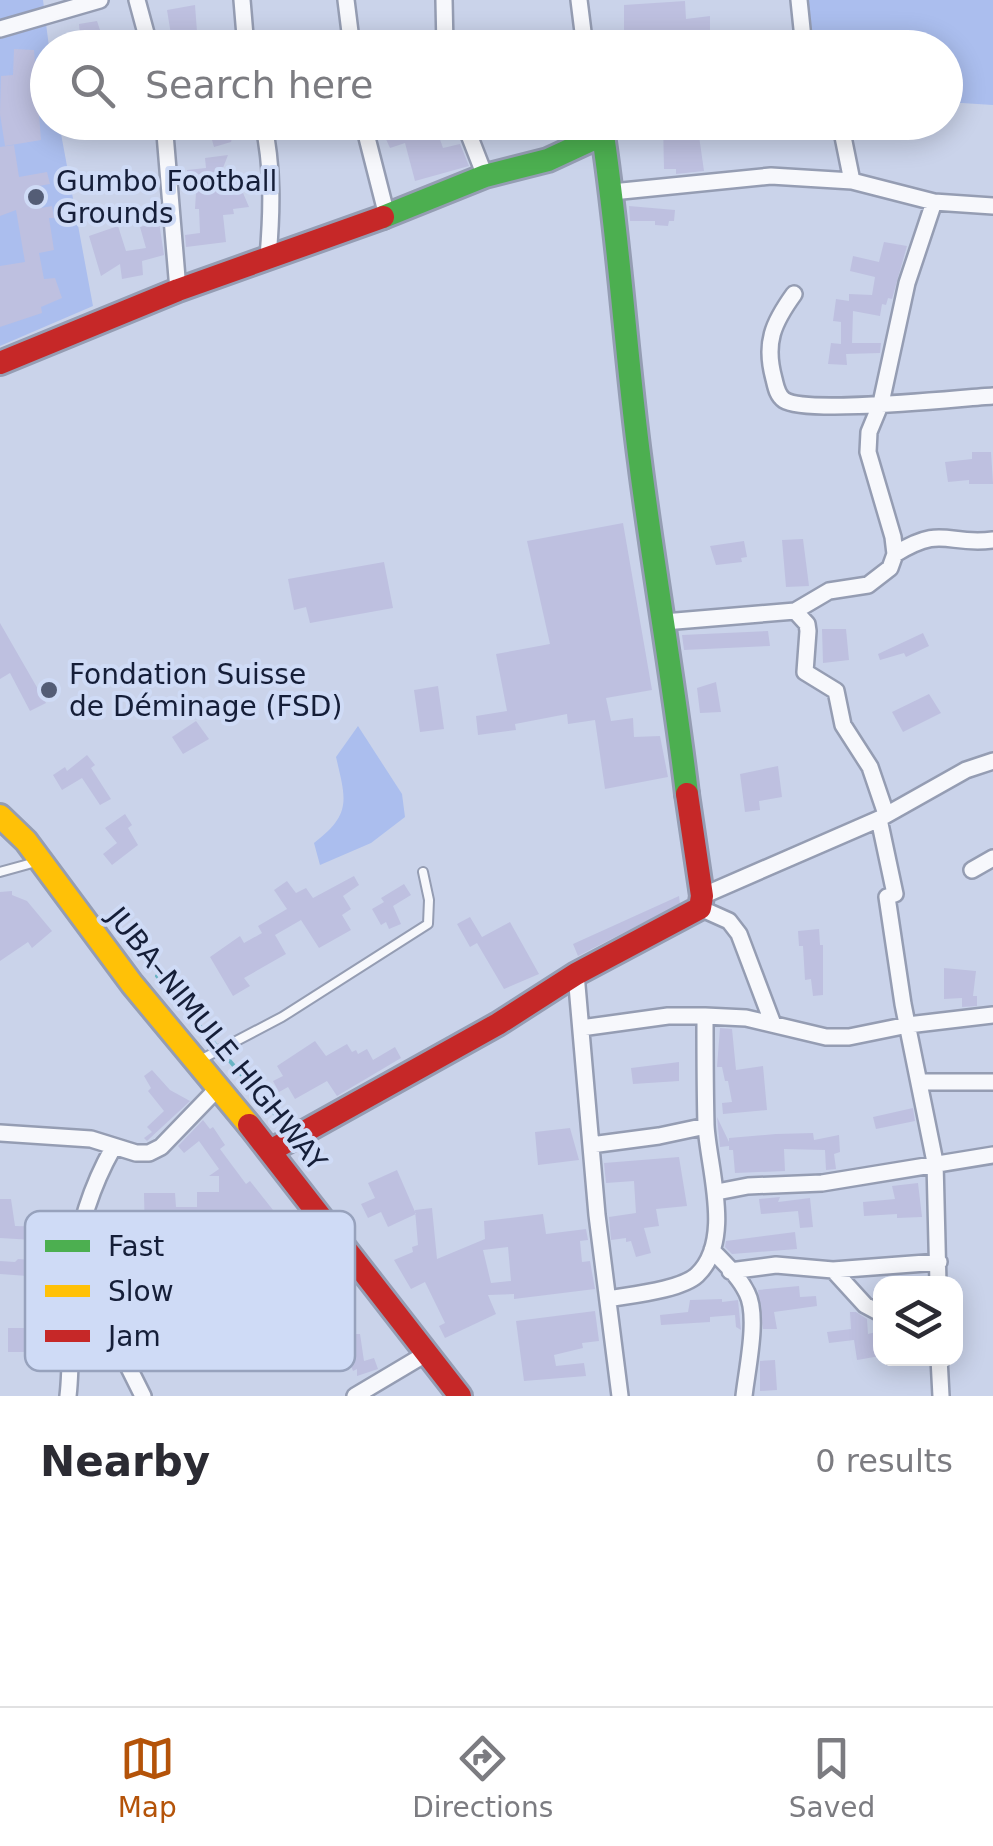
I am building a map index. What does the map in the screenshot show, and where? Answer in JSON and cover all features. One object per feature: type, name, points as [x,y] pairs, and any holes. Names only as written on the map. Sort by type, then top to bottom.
[{"type":"street","points":[[0,28],[100,0]]},
{"type":"street","points":[[137,0],[145,30]]},
{"type":"street","points":[[242,0],[244,30]]},
{"type":"street","points":[[346,0],[350,30]]},
{"type":"street","points":[[444,0],[445,30]]},
{"type":"street","points":[[579,0],[583,30]]},
{"type":"street","points":[[799,0],[802,30]]},
{"type":"street","points":[[166,140],[178,290]]},
{"type":"street","points":[[267,140],[272,212],[268,257]]},
{"type":"street","points":[[368,140],[387,216]]},
{"type":"street","points":[[471,140],[485,176]]},
{"type":"street","points":[[0,363],[178,290],[387,216],[485,176],[548,160],[582,140]]},
{"type":"street","points":[[604,140],[634,408],[701,902],[730,921],[739,934],[773,1024]]},
{"type":"street","points":[[844,140],[852,181]]},
{"type":"street","points":[[612,192],[771,176],[852,181],[934,202],[993,206]]},
{"type":"street","points":[[664,622],[795,612],[829,590],[868,585],[890,568],[895,554],[868,452],[869,432],[881,403],[908,283],[934,202]]},
{"type":"street","points":[[794,294],[775,320],[768,338],[778,393],[795,404],[993,396]]},
{"type":"street","points":[[895,554],[920,539],[938,536],[993,540]]},
{"type":"street","points":[[795,612],[808,630],[804,672],[836,692],[844,725],[870,767],[882,816],[908,1025],[935,1162],[938,1276]]},
{"type":"street","points":[[270,1151],[498,1024],[576,974],[688,916],[701,902],[993,760]]},
{"type":"street","name":"JUBA–NIMULE HIGHWAY","points":[[0,816],[41,860],[73,909],[317,1211]]},
{"type":"street","points":[[972,870],[993,858]]},
{"type":"street","points":[[576,974],[620,1396]]},
{"type":"street","points":[[581,1028],[668,1016],[705,1016],[746,1018],[826,1037],[993,1014]]},
{"type":"street","points":[[608,1299],[685,1282],[698,1274],[712,1250],[717,1192],[706,1126],[705,1016]]},
{"type":"street","points":[[921,1082],[993,1082]]},
{"type":"street","points":[[0,1133],[91,1139],[113,1148],[148,1153],[161,1146],[217,1088]]},
{"type":"street","points":[[591,1145],[706,1126]]},
{"type":"street","points":[[83,1211],[113,1148]]},
{"type":"street","points":[[717,1192],[748,1186],[822,1183],[935,1162],[993,1156]]},
{"type":"street","points":[[712,1250],[740,1280],[750,1298],[744,1396]]},
{"type":"street","name":"JUBA–NIMULE HIGHWAY","points":[[355,1261],[460,1396]]},
{"type":"street","points":[[730,1270],[776,1265],[834,1270],[938,1262]]},
{"type":"street","points":[[834,1270],[873,1309]]},
{"type":"street","points":[[356,1396],[428,1352]]},
{"type":"street","points":[[940,1366],[942,1396]]},
{"type":"street","points":[[68,1396],[71,1371]]},
{"type":"street","points":[[130,1371],[143,1396]]},
{"type":"lane","points":[[0,872],[41,860]]},
{"type":"lane","points":[[196,1062],[311,1000],[428,924],[424,872]]},
{"type":"shaded area","name":"Gumbo Football Grounds","points":[[0,0],[43,0],[47,30],[30,30],[30,140],[62,140],[93,306],[0,346]]},
{"type":"shaded area","points":[[797,0],[993,0],[993,105],[963,103],[963,30],[804,30]]},
{"type":"shaded area","points":[[358,726],[402,794],[405,817],[371,843],[320,865],[314,843],[335,823],[343,805],[336,757]]},
{"type":"building","points":[[685,1],[686,19],[710,16],[710,30],[624,30],[624,5]]},
{"type":"building","points":[[195,5],[197,30],[170,30],[167,10]]},
{"type":"building","points":[[97,21],[100,30],[80,30],[79,24]]},
{"type":"building","points":[[14,49],[30,50],[30,140],[41,140],[5,146],[0,114],[1,76],[13,75]]},
{"type":"building","points":[[212,140],[232,140],[231,142],[214,147]]},
{"type":"building","points":[[386,140],[440,140],[443,148],[460,144],[469,166],[415,181],[405,143],[390,148]]},
{"type":"building","points":[[663,140],[700,140],[704,171],[676,174],[676,169],[664,169]]},
{"type":"building","points":[[14,145],[19,177],[47,172],[50,184],[39,186],[41,208],[52,206],[54,218],[49,218],[54,250],[39,253],[44,279],[55,278],[62,298],[41,307],[42,313],[0,327],[0,266],[25,262],[16,210],[0,216],[0,147]]},
{"type":"building","points":[[228,155],[219,178],[235,174],[249,207],[223,215],[226,242],[186,247],[185,235],[200,233],[196,193],[189,193],[187,170],[206,168],[205,158]]},
{"type":"building","points":[[629,206],[675,210],[674,221],[669,221],[668,226],[655,225],[655,221],[630,221]]},
{"type":"building","points":[[159,222],[164,255],[142,261],[143,275],[122,279],[120,264],[101,276],[89,236],[118,226],[126,251],[146,248],[140,227]]},
{"type":"building","points":[[884,242],[907,246],[892,299],[882,304],[880,316],[853,311],[852,343],[881,343],[880,353],[846,354],[847,365],[828,364],[831,343],[841,344],[841,322],[833,321],[836,299],[849,301],[849,294],[872,295],[875,277],[850,271],[853,256],[879,262]]},
{"type":"building","points":[[972,452],[991,452],[993,484],[948,482],[945,462],[972,459]]},
{"type":"building","points":[[623,523],[652,690],[606,698],[611,721],[633,718],[634,737],[660,736],[668,777],[605,789],[595,720],[568,724],[567,714],[515,724],[516,730],[478,735],[476,716],[507,711],[496,654],[550,644],[527,541]]},
{"type":"building","points":[[803,539],[809,586],[786,587],[782,540]]},
{"type":"building","points":[[744,541],[747,557],[741,558],[742,562],[716,565],[710,546]]},
{"type":"building","points":[[384,562],[393,608],[310,623],[306,607],[294,610],[288,579]]},
{"type":"building","points":[[0,623],[46,703],[30,711],[10,673],[0,679]]},
{"type":"building","points":[[822,629],[846,629],[849,660],[823,663]]},
{"type":"building","points":[[768,631],[770,646],[684,650],[682,635]]},
{"type":"building","points":[[923,633],[929,646],[906,657],[904,653],[880,660],[878,654]]},
{"type":"building","points":[[716,682],[721,712],[700,713],[697,688]]},
{"type":"building","points":[[438,686],[444,729],[420,732],[414,690]]},
{"type":"building","points":[[929,694],[941,713],[903,732],[892,712]]},
{"type":"building","points":[[196,721],[209,739],[183,754],[172,737]]},
{"type":"building","points":[[87,755],[111,799],[100,805],[82,778],[62,790],[53,775],[65,767],[67,771]]},
{"type":"building","points":[[778,766],[782,797],[759,801],[760,810],[745,812],[740,774]]},
{"type":"building","points":[[125,814],[138,845],[112,865],[103,854],[117,843],[105,828]]},
{"type":"building","points":[[354,876],[359,885],[343,896],[351,909],[342,915],[351,930],[319,948],[301,920],[275,935],[286,954],[244,978],[250,986],[233,996],[210,957],[240,936],[244,943],[262,933],[258,926],[287,909],[274,890],[287,881],[296,893],[306,888],[313,898]]},
{"type":"building","points":[[404,884],[411,895],[393,906],[401,924],[389,929],[386,922],[381,925],[372,909],[384,902],[381,898]]},
{"type":"building","points":[[12,891],[12,895],[27,901],[52,931],[32,948],[28,942],[0,961],[0,892]]},
{"type":"building","points":[[679,896],[680,904],[578,956],[573,944]]},
{"type":"building","points":[[470,917],[482,937],[510,922],[539,974],[504,989],[477,943],[470,947],[457,924]]},
{"type":"building","points":[[819,929],[823,945],[823,995],[813,996],[811,979],[805,980],[798,931]]},
{"type":"building","points":[[944,968],[976,971],[973,996],[977,996],[977,1006],[962,1007],[962,998],[944,999]]},
{"type":"building","points":[[720,1028],[732,1029],[736,1070],[763,1066],[767,1110],[723,1114],[722,1103],[732,1102],[722,1067],[717,1067]]},
{"type":"building","points":[[315,1041],[326,1056],[347,1044],[358,1054],[367,1049],[373,1060],[395,1047],[401,1058],[337,1096],[327,1081],[295,1099],[288,1087],[279,1092],[273,1081],[283,1076],[277,1066]]},
{"type":"building","points":[[679,1062],[679,1081],[633,1084],[631,1068]]},
{"type":"building","points":[[152,1070],[170,1090],[190,1101],[147,1141],[144,1138],[152,1132],[147,1127],[164,1111],[148,1091],[151,1088],[144,1076]]},
{"type":"building","points":[[913,1108],[915,1121],[876,1129],[873,1117]]},
{"type":"building","points":[[717,1117],[729,1142],[729,1138],[776,1134],[813,1133],[814,1140],[839,1135],[840,1152],[834,1154],[836,1169],[826,1170],[825,1150],[784,1149],[785,1171],[735,1173],[733,1150],[720,1147]]},
{"type":"building","points":[[203,1120],[210,1129],[213,1127],[225,1145],[220,1149],[246,1184],[250,1181],[273,1210],[144,1211],[144,1193],[175,1193],[176,1207],[197,1207],[197,1192],[219,1192],[219,1176],[209,1176],[219,1169],[199,1141],[184,1153],[178,1146]]},
{"type":"building","points":[[570,1128],[579,1160],[538,1165],[535,1132]]},
{"type":"building","points":[[679,1157],[687,1206],[656,1209],[659,1226],[644,1228],[651,1253],[636,1257],[631,1241],[611,1240],[609,1217],[636,1213],[634,1181],[606,1183],[604,1163]]},
{"type":"building","points":[[397,1170],[416,1214],[388,1227],[381,1212],[368,1218],[361,1204],[375,1198],[368,1183]]},
{"type":"building","points":[[918,1183],[922,1217],[864,1216],[863,1202],[895,1199],[892,1186]]},
{"type":"building","points":[[780,1197],[778,1202],[810,1198],[813,1227],[800,1228],[798,1211],[761,1214],[759,1199]]},
{"type":"building","points":[[0,1199],[11,1199],[15,1226],[25,1226],[25,1240],[0,1238]]},
{"type":"building","points":[[432,1208],[437,1259],[485,1239],[484,1221],[543,1214],[546,1234],[586,1229],[588,1240],[580,1241],[582,1262],[590,1261],[595,1289],[514,1299],[514,1294],[488,1295],[496,1314],[445,1338],[439,1326],[445,1323],[425,1282],[411,1289],[394,1260],[413,1252],[412,1247],[418,1245],[415,1210]],"holes":[[[508,1247],[511,1281],[491,1283],[483,1250]]]},
{"type":"building","points":[[795,1232],[797,1249],[732,1254],[725,1247],[726,1241]]},
{"type":"building","points":[[25,1259],[25,1276],[0,1274],[0,1261]]},
{"type":"building","points":[[799,1286],[800,1297],[816,1296],[817,1306],[774,1312],[777,1329],[763,1329],[758,1290]]},
{"type":"building","points":[[690,1300],[738,1300],[741,1330],[736,1327],[735,1315],[710,1317],[710,1322],[661,1325],[660,1315],[688,1312]]},
{"type":"building","points":[[595,1311],[599,1341],[582,1343],[583,1348],[554,1355],[556,1366],[584,1363],[586,1376],[524,1381],[516,1321]]},
{"type":"building","points":[[850,1312],[867,1319],[868,1334],[873,1333],[873,1357],[857,1360],[854,1340],[829,1343],[827,1332],[851,1329]]},
{"type":"building","points":[[8,1328],[25,1328],[25,1352],[8,1352]]},
{"type":"building","points":[[355,1334],[360,1334],[364,1361],[374,1358],[378,1369],[357,1376]]},
{"type":"building","points":[[775,1360],[777,1390],[760,1391],[760,1361]]},
{"type":"waterway","points":[[157,976],[220,1050]]},
{"type":"waterway","points":[[229,1060],[286,1127]]},
{"type":"traffic: fast","points":[[383,217],[485,176],[548,160],[591,140]]},
{"type":"traffic: fast","points":[[604,140],[640,462],[687,794]]},
{"type":"traffic: slow","points":[[0,816],[26,841],[132,984],[249,1125]]},
{"type":"traffic: jam","points":[[0,363],[178,290],[383,217]]},
{"type":"traffic: jam","points":[[270,1151],[498,1024],[576,974],[700,908],[702,896],[687,794]]},
{"type":"traffic: jam","points":[[249,1125],[316,1211]]},
{"type":"traffic: jam","points":[[355,1261],[460,1396]]},
{"type":"place","name":"Gumbo Football Grounds","points":[[36,197]]},
{"type":"place","name":"Fondation Suisse de Déminage (FSD)","points":[[49,690]]}]
